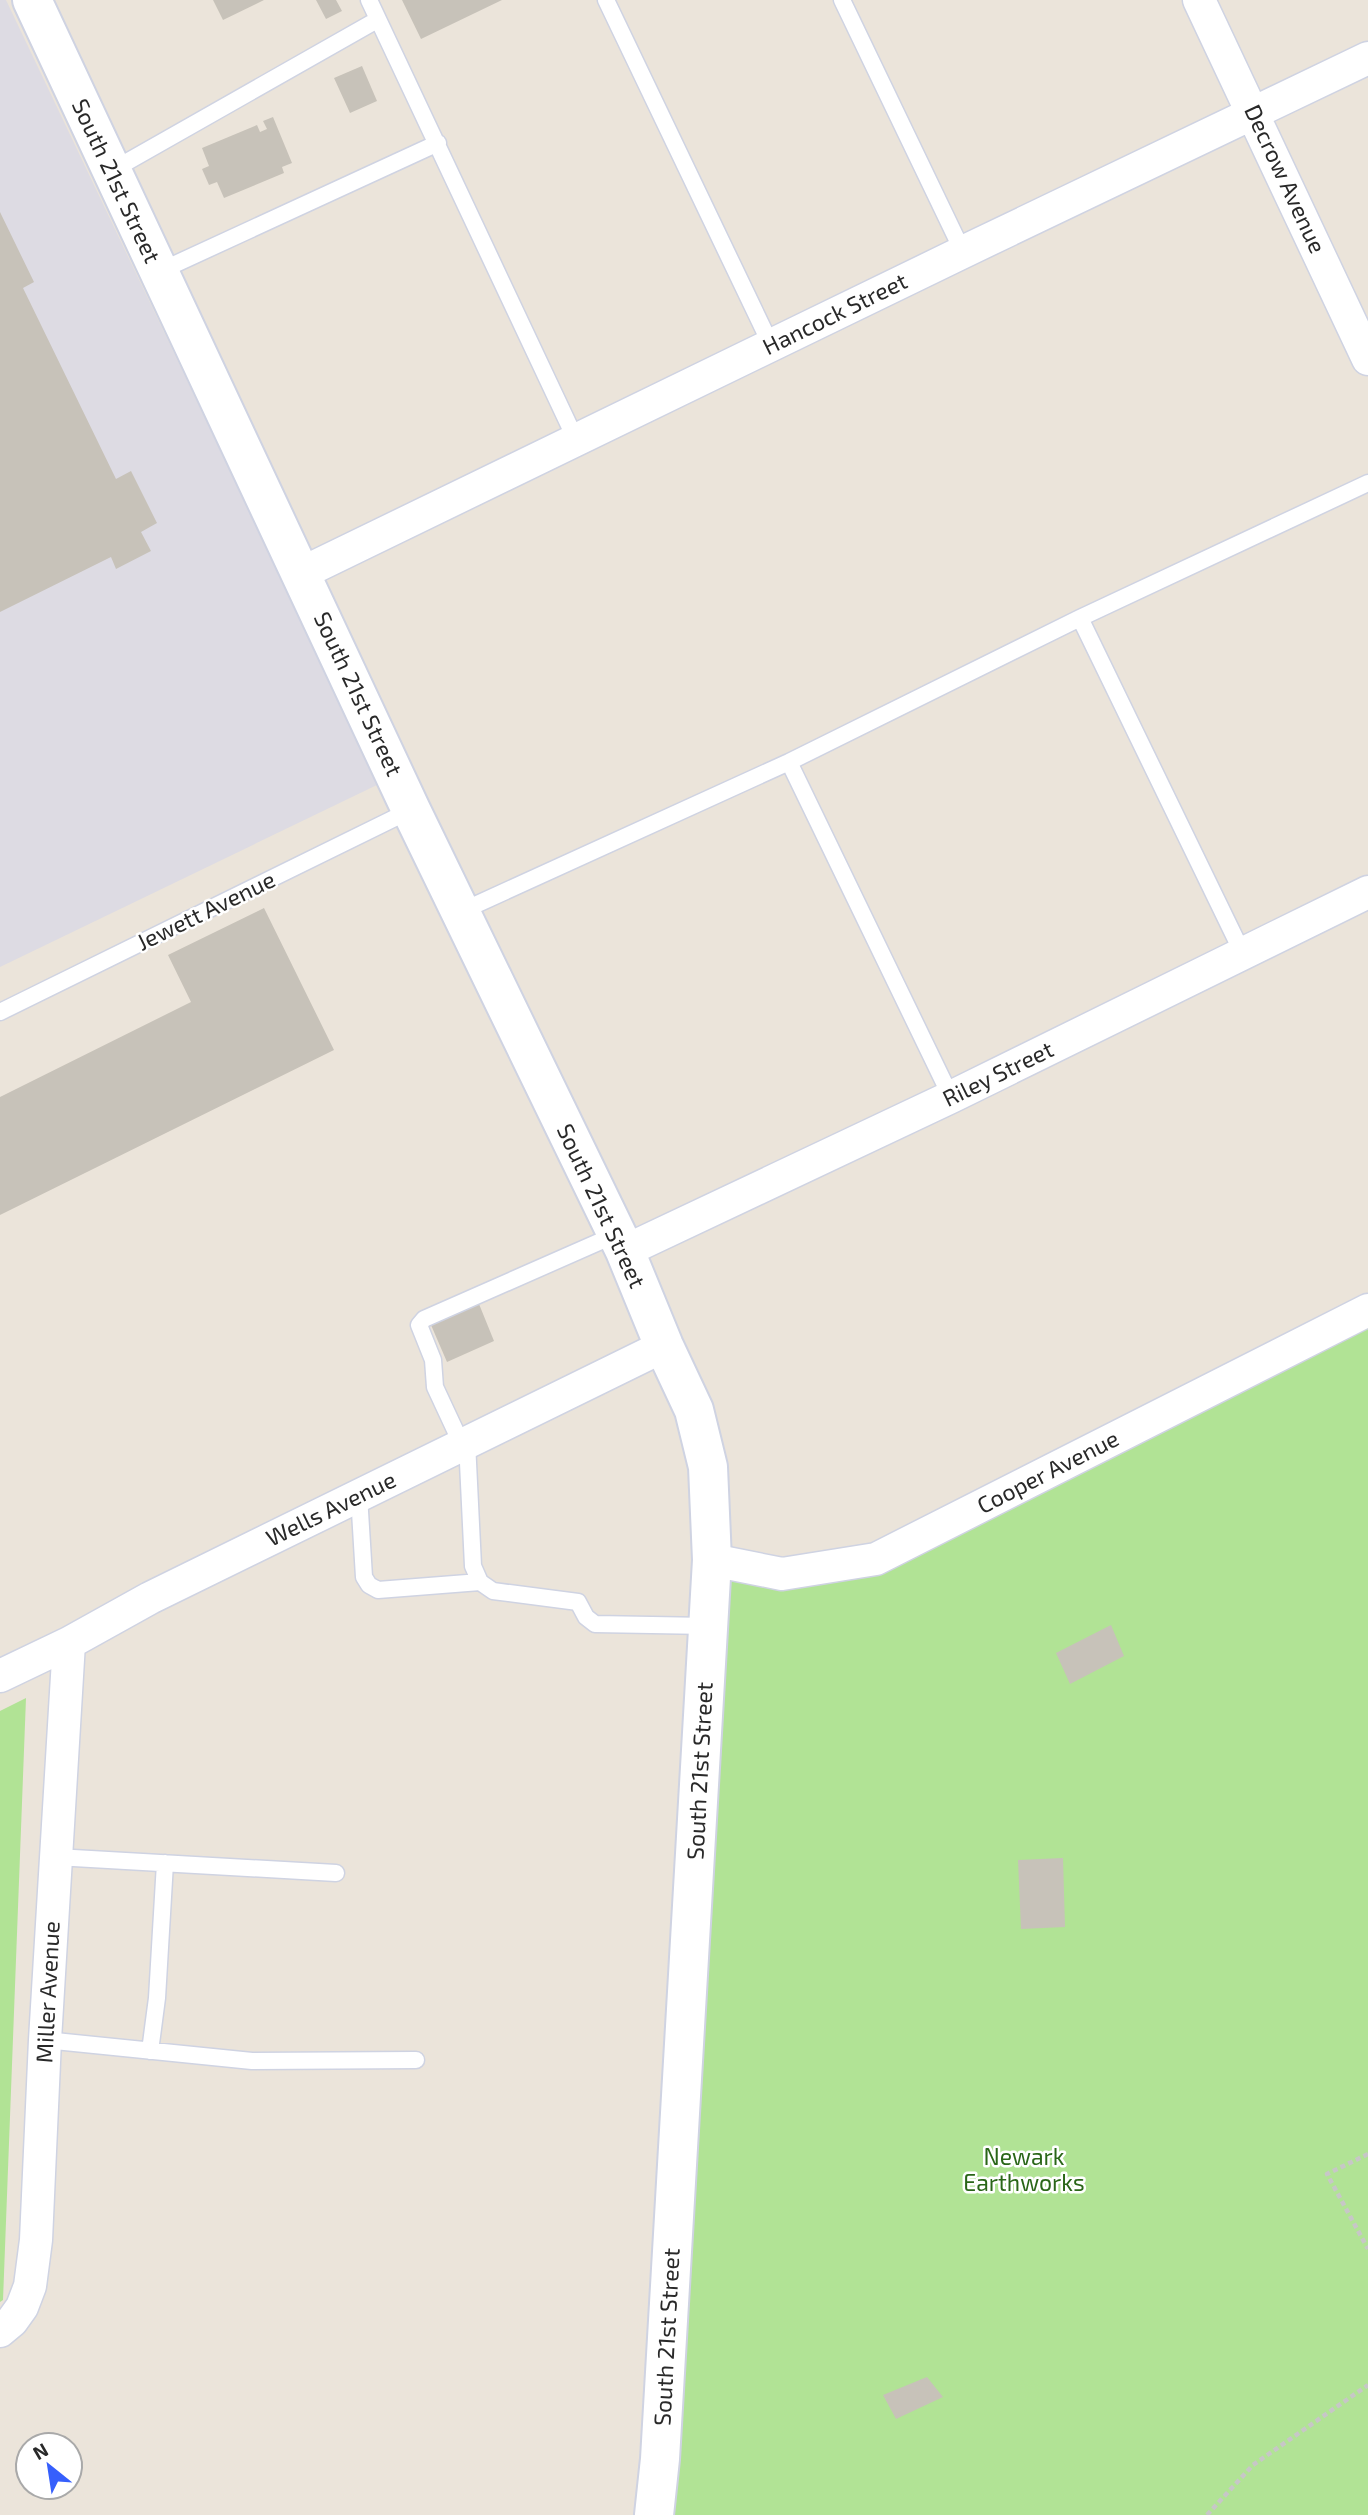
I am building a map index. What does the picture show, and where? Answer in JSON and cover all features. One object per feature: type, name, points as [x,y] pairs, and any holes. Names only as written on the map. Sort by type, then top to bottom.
[{"type":"main road","name":"South 21st Street","points":[[32,0],[411,810],[621,1243],[664,1346],[694,1409],[708,1467],[712,1560],[660,2459],[654,2515]]},
{"type":"street","name":"Decrow Avenue","points":[[1199,0],[1255,113],[1368,359]]},
{"type":"street","name":"Hancock Street","points":[[302,573],[1368,58]]},
{"type":"street","name":"Riley Street","points":[[621,1243],[951,1097],[1368,892]]},
{"type":"street","name":"Cooper Avenue","points":[[712,1560],[782,1574],[876,1559],[1368,1310]]},
{"type":"street","name":"Wells Avenue","points":[[0,1676],[69,1643],[149,1598],[664,1346]]},
{"type":"street","name":"Miller Avenue","points":[[0,2331],[17,2314],[30,2286],[36,2240],[69,1643]]},
{"type":"lane","points":[[369,0],[576,440]]},
{"type":"lane","points":[[606,0],[771,345]]},
{"type":"lane","points":[[842,0],[963,252]]},
{"type":"lane","points":[[111,171],[377,20]]},
{"type":"lane","points":[[158,272],[438,143]]},
{"type":"lane","points":[[462,911],[789,762],[1080,618],[1368,483]]},
{"type":"lane","points":[[1080,618],[1242,954]]},
{"type":"lane","points":[[789,762],[951,1097]]},
{"type":"lane","name":"Jewett Avenue","points":[[0,1012],[411,810]]},
{"type":"lane","points":[[480,1583],[473,1566],[465,1444],[435,1387],[433,1360],[419,1325],[424,1319],[621,1243]]},
{"type":"lane","points":[[359,1495],[364,1577],[369,1585],[378,1590],[480,1583],[493,1591],[578,1602],[586,1617],[596,1624],[708,1626]]},
{"type":"lane","points":[[56,1857],[337,1873]]},
{"type":"lane","points":[[150,2051],[157,1998],[165,1863]]},
{"type":"lane","points":[[45,2040],[252,2061],[416,2060]]},
{"type":"path","points":[[1368,2154],[1327,2174],[1368,2249]]},
{"type":"path","points":[[1207,2515],[1253,2465],[1368,2385]]},
{"type":"shaded area","points":[[0,0],[6,0],[379,784],[0,967]]},
{"type":"green space","name":"Newark Earthworks","points":[[1368,1310],[1368,2515],[658,2515],[712,1560],[824,1566]]},
{"type":"green space","points":[[26,1698],[3,2300],[0,2302],[0,1711]]},
{"type":"building","points":[[213,0],[264,0],[223,20]]},
{"type":"building","points":[[316,0],[336,0],[342,11],[326,19]]},
{"type":"building","points":[[402,0],[502,0],[421,39]]},
{"type":"building","points":[[362,66],[377,101],[350,113],[334,78]]},
{"type":"building","points":[[273,117],[292,163],[282,167],[284,173],[224,198],[217,182],[209,185],[202,169],[209,166],[202,148],[257,125],[260,132],[267,129],[263,121]]},
{"type":"building","points":[[0,212],[34,282],[23,288],[116,479],[131,471],[157,523],[141,532],[151,551],[116,569],[111,557],[0,612]]},
{"type":"building","points":[[264,908],[334,1050],[0,1215],[0,1097],[191,1002],[168,955]]},
{"type":"building","points":[[479,1304],[494,1341],[447,1362],[431,1325]]},
{"type":"building","points":[[1111,1625],[1124,1656],[1070,1684],[1056,1653]]},
{"type":"building","points":[[1063,1858],[1065,1927],[1021,1929],[1018,1860]]},
{"type":"building","points":[[927,2377],[943,2397],[896,2419],[883,2395]]}]
